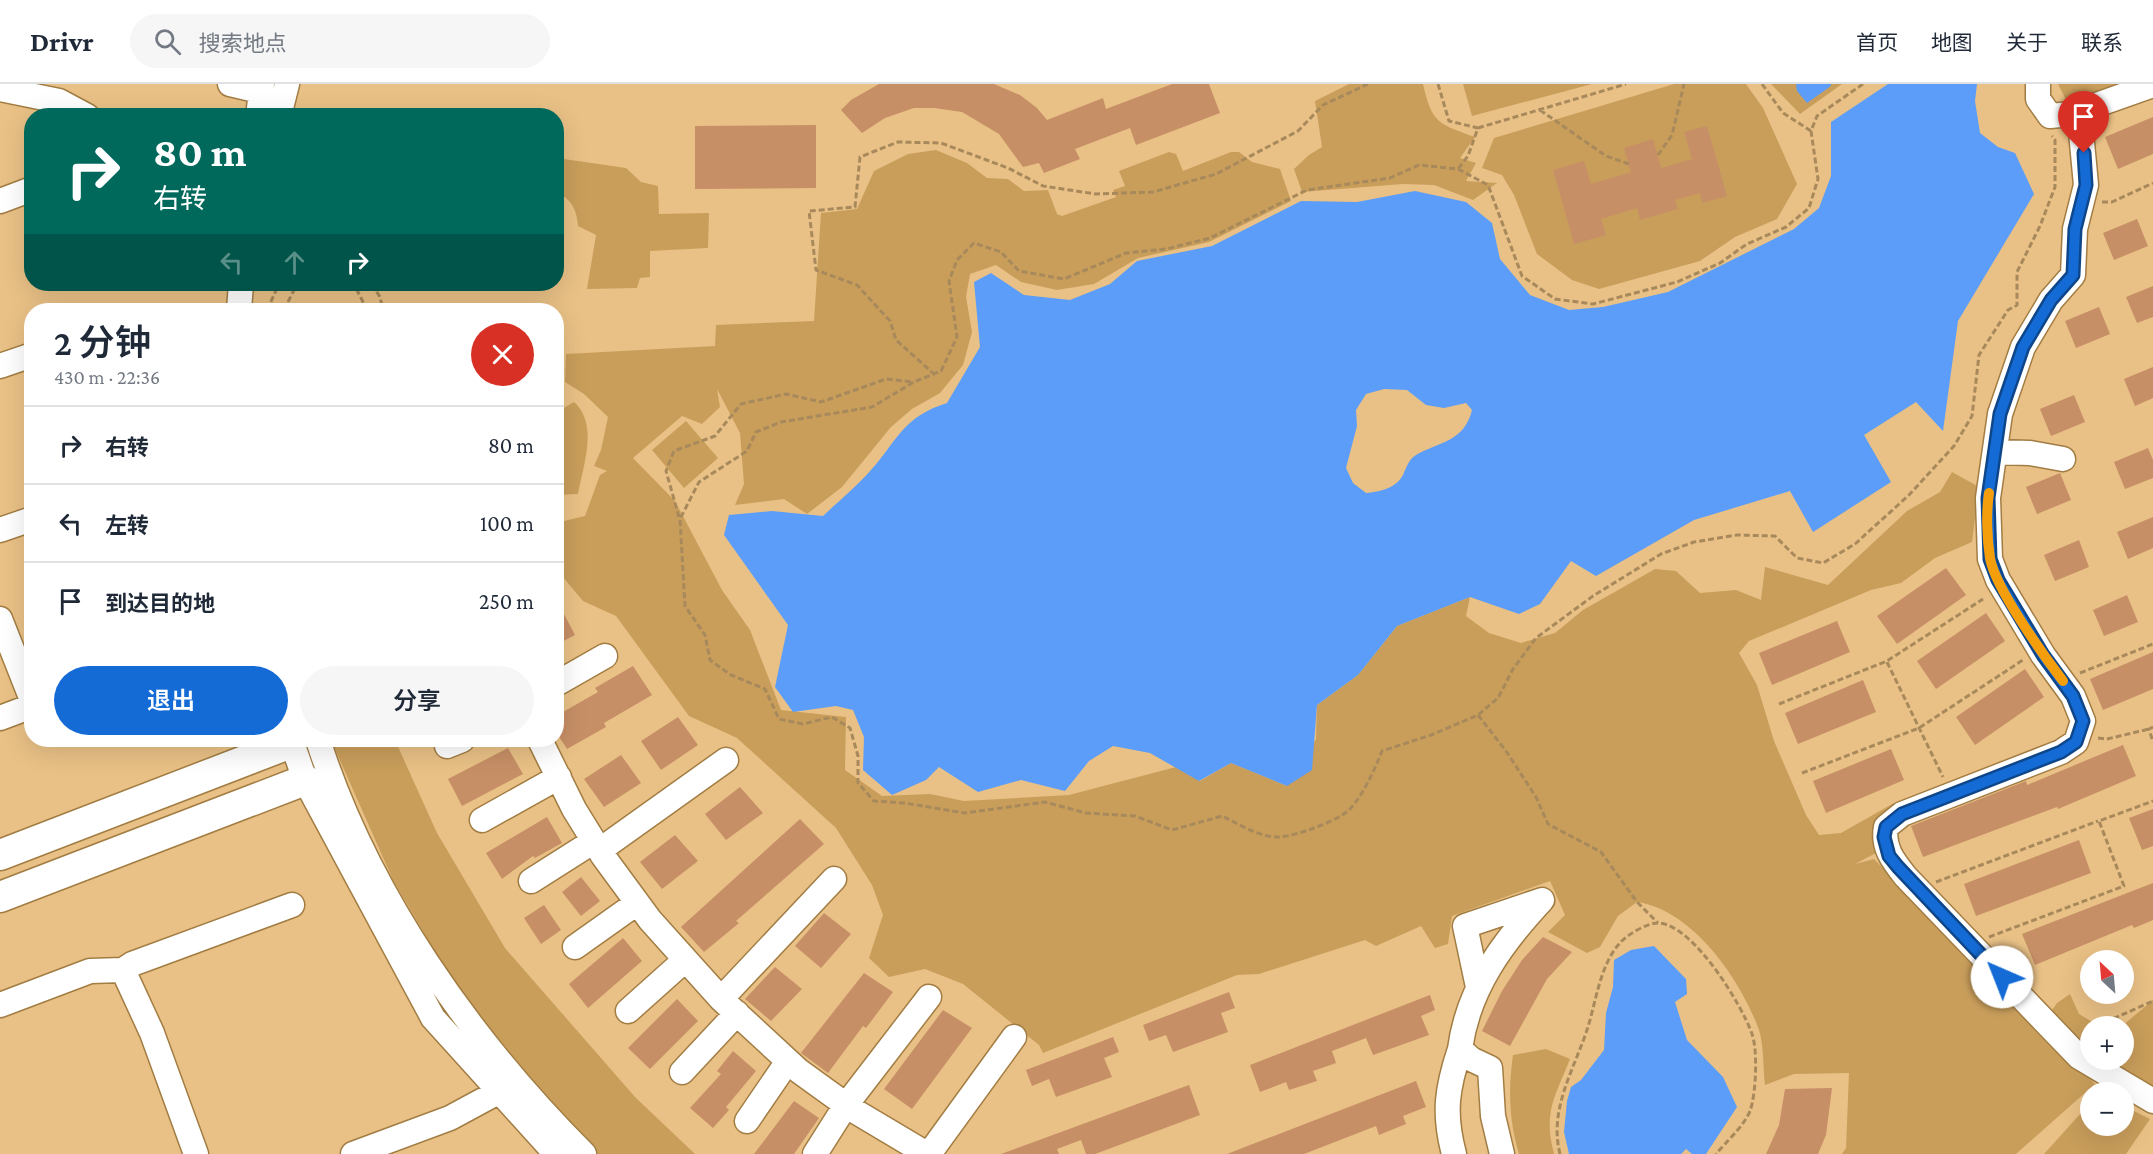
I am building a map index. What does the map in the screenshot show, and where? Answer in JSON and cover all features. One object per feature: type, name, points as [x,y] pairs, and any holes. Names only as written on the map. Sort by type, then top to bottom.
[{"type":"main road","points":[[0,855],[284,747]]},
{"type":"main road","points":[[0,897],[305,780]]},
{"type":"street","points":[[230,84],[261,87],[259,108]]},
{"type":"street","points":[[281,108],[288,84]]},
{"type":"street","points":[[2038,84],[2038,99],[2050,116],[2079,111],[2153,85]]},
{"type":"street","points":[[0,89],[59,102],[71,108]]},
{"type":"street","points":[[2079,111],[2086,185],[2075,229],[2073,275],[2051,300],[2023,347],[2000,414],[1988,498],[1990,559],[1998,580],[2032,636],[2073,696],[2083,721],[2076,742],[2061,752],[1902,814],[1886,827],[1884,837],[1889,856],[1917,889],[2079,1057],[2153,1101]]},
{"type":"street","points":[[0,201],[24,192]]},
{"type":"street","points":[[0,366],[24,358]]},
{"type":"street","points":[[1995,452],[2030,453],[2063,459]]},
{"type":"street","points":[[0,530],[24,522]]},
{"type":"street","points":[[0,619],[24,680]]},
{"type":"street","points":[[564,679],[605,656]]},
{"type":"street","points":[[0,718],[24,709]]},
{"type":"street","points":[[301,747],[305,780],[434,1018],[556,1154]]},
{"type":"street","points":[[303,747],[414,942],[473,1029],[540,1110],[584,1154]]},
{"type":"street","points":[[544,747],[597,846],[637,903],[729,1006],[788,1061],[846,1105],[928,1154],[1014,1037]]},
{"type":"street","points":[[531,881],[597,846],[726,760]]},
{"type":"street","points":[[482,820],[559,777]]},
{"type":"street","points":[[682,1072],[729,1006],[834,879]]},
{"type":"street","points":[[575,947],[637,903]]},
{"type":"street","points":[[0,1005],[90,971],[123,970],[132,964],[292,905]]},
{"type":"street","points":[[628,1011],[686,960]]},
{"type":"street","points":[[123,970],[152,1033],[196,1154]]},
{"type":"street","points":[[1454,1154],[1446,1124],[1450,1077],[1460,1049],[1463,1024],[1478,987]]},
{"type":"street","points":[[815,1154],[846,1105],[929,997]]},
{"type":"street","points":[[1460,1049],[1471,1059],[1490,1068],[1493,1116],[1502,1154]]},
{"type":"street","points":[[747,1121],[788,1061]]},
{"type":"street","points":[[353,1154],[450,1118],[500,1091]]},
{"type":"path","points":[[935,375],[896,340],[890,321],[857,285],[816,270],[809,211],[855,207],[860,157],[898,142],[941,143],[1008,168],[1043,186],[1096,194],[1153,192],[1216,174],[1298,130],[1323,105],[1368,84]]},
{"type":"path","points":[[1438,84],[1449,121],[1478,128],[1626,84]]},
{"type":"path","points":[[1658,155],[1672,135],[1684,84]]},
{"type":"path","points":[[1762,84],[1783,113],[1811,131]]},
{"type":"path","points":[[680,519],[699,482],[747,451],[756,432],[781,422],[872,408],[914,382],[941,371],[957,337],[949,281],[957,260],[974,243],[1001,252],[1019,271],[1064,279],[1126,254],[1166,249],[1210,238],[1307,190],[1390,178],[1419,165],[1458,169],[1488,185],[1522,276],[1555,299],[1593,304],[1677,282],[1720,263],[1747,244],[1786,227],[1809,208],[1818,179],[1811,131],[1817,116],[1863,84]]},
{"type":"path","points":[[1540,110],[1606,156],[1629,164]]},
{"type":"path","points":[[1458,169],[1468,156],[1478,128]]},
{"type":"path","points":[[914,382],[886,378],[821,402],[786,394],[741,404],[715,436],[674,451],[666,471],[680,519],[685,606],[705,635],[710,660],[731,675],[765,688],[779,719],[803,724],[832,717],[850,728],[858,756],[858,783],[874,801],[904,803],[964,813],[1046,802],[1086,813],[1135,816],[1173,830],[1222,816],[1258,833],[1277,837],[1302,834],[1349,811],[1373,775],[1382,751],[1431,735],[1478,715],[1498,698],[1513,669],[1536,638],[1593,596],[1661,554],[1694,542],[1737,535],[1775,536],[1797,558],[1823,563],[1855,544],[1909,495],[1954,446],[1972,416],[1979,355],[2008,310],[2017,305],[2017,272],[2040,226],[2055,187],[2055,140],[2048,130]]},
{"type":"path","points":[[2082,203],[2112,202],[2153,183]]},
{"type":"path","points":[[1779,704],[1887,661],[1983,599]]},
{"type":"path","points":[[2076,675],[2153,644]]},
{"type":"path","points":[[1802,773],[1919,728],[2024,659]]},
{"type":"path","points":[[1887,661],[1952,795]]},
{"type":"path","points":[[1478,715],[1506,751],[1536,797],[1548,824],[1601,852],[1637,902],[1658,923],[1678,931],[1721,974],[1754,1036],[1755,1084],[1749,1112],[1716,1154]]},
{"type":"path","points":[[2078,735],[2107,739],[2151,728],[2153,742]]},
{"type":"path","points":[[1917,889],[2153,801]]},
{"type":"path","points":[[1992,936],[2124,886],[2099,821],[2104,819]]},
{"type":"path","points":[[1560,1154],[1555,1136],[1559,1102],[1573,1071],[1593,1012],[1606,961],[1620,942],[1641,929],[1658,923]]},
{"type":"path","points":[[2119,1016],[2153,1001]]},
{"type":"shaded area","points":[[1349,84],[1423,84],[1430,107],[1438,120],[1453,129],[1475,137],[1460,158],[1476,163],[1466,181],[1497,183],[1473,200],[1434,185],[1403,184],[1302,192],[1294,169],[1322,147],[1315,101]]},
{"type":"shaded area","points":[[1463,84],[1592,84],[1472,116]]},
{"type":"shaded area","points":[[1674,84],[1746,84],[1763,108],[1797,184],[1777,219],[1735,237],[1700,261],[1599,289],[1572,280],[1537,254],[1514,195],[1502,175],[1482,168],[1494,138]]},
{"type":"shaded area","points":[[1771,84],[1842,84],[1800,114]]},
{"type":"shaded area","points":[[2058,84],[2138,84],[2070,108]]},
{"type":"shaded area","points":[[936,150],[967,163],[987,178],[1008,179],[1024,191],[1048,190],[1057,214],[1062,216],[1116,197],[1113,190],[1125,186],[1119,171],[1169,152],[1176,154],[1183,171],[1231,152],[1239,152],[1252,162],[1280,169],[1291,201],[1209,242],[1138,258],[1094,284],[1057,290],[1021,282],[996,265],[970,274],[966,297],[972,332],[963,365],[940,393],[912,409],[891,427],[842,487],[807,514],[784,499],[735,505],[744,484],[740,433],[717,389],[720,407],[702,424],[682,416],[633,458],[675,501],[722,590],[750,630],[781,710],[846,717],[845,770],[882,796],[930,794],[964,801],[1069,795],[1176,767],[1200,781],[1231,763],[1287,786],[1316,739],[1317,705],[1358,675],[1397,626],[1470,597],[1466,616],[1489,633],[1521,643],[1555,633],[1583,610],[1655,569],[1676,571],[1700,593],[1736,590],[1761,600],[1765,567],[1828,585],[1907,511],[1940,492],[1952,472],[1979,487],[1972,542],[1935,558],[1901,583],[1871,590],[1749,641],[1739,653],[1757,685],[1774,741],[1806,815],[1819,835],[1841,833],[1894,803],[1875,833],[1876,853],[1855,864],[1874,859],[2093,1082],[2080,1082],[2080,1097],[2016,1154],[1842,1154],[1846,1148],[1849,1073],[1794,1074],[1765,1085],[1761,1036],[1751,1010],[1727,970],[1695,933],[1677,918],[1658,908],[1637,902],[1618,916],[1600,947],[1587,953],[1548,932],[1565,915],[1550,881],[1452,916],[1448,944],[1435,948],[1421,926],[1376,946],[1365,940],[1259,974],[1237,975],[1043,1053],[1039,1045],[963,984],[925,969],[889,977],[869,958],[883,915],[872,885],[836,828],[737,738],[689,716],[616,616],[583,601],[564,578],[564,521],[585,516],[600,475],[607,471],[594,466],[601,450],[608,417],[584,394],[565,382],[566,354],[715,346],[716,325],[814,321],[821,213],[857,209],[874,171],[908,154]]},
{"type":"shaded area","points":[[564,159],[626,168],[641,182],[658,186],[659,214],[709,213],[708,248],[650,251],[650,277],[640,278],[637,288],[587,289],[596,235],[578,226],[573,206],[564,198]]},
{"type":"shaded area","points":[[574,402],[582,411],[588,433],[586,458],[578,494],[564,495],[564,408]]},
{"type":"shaded area","points":[[686,421],[718,458],[684,488],[652,450]]},
{"type":"shaded area","points":[[334,747],[398,747],[437,833],[505,948],[635,1097],[695,1154],[597,1154],[588,1146],[466,1005],[393,880]]},
{"type":"shaded area","points":[[2070,994],[2079,1014],[2082,1016],[2080,1016],[2080,1042],[2050,1013],[2057,1003]]},
{"type":"shaded area","points":[[2153,1000],[2153,1091],[2117,1070],[2134,1070],[2134,1016]]},
{"type":"shaded area","points":[[1546,1049],[1570,1059],[1555,1095],[1550,1116],[1554,1154],[1519,1154],[1510,1105],[1513,1055]]},
{"type":"shaded area","points":[[2134,1111],[2150,1119],[2126,1154],[2044,1154],[2080,1114],[2080,1136],[2134,1136]]},
{"type":"water","points":[[1796,84],[1831,84],[1831,86],[1807,103],[1797,91]]},
{"type":"water","points":[[1888,84],[1977,84],[1975,101],[1980,133],[1998,147],[2015,153],[2034,194],[1958,321],[1943,431],[1916,402],[1864,435],[1891,482],[1813,532],[1790,491],[1694,520],[1596,576],[1571,561],[1540,604],[1519,614],[1470,597],[1397,626],[1358,675],[1317,705],[1312,770],[1287,786],[1231,763],[1199,781],[1150,753],[1113,746],[1089,761],[1065,791],[1021,780],[978,792],[939,767],[926,780],[892,795],[863,770],[864,737],[853,710],[836,706],[793,712],[775,687],[788,625],[724,535],[729,515],[772,511],[823,516],[866,476],[911,422],[947,403],[980,347],[974,282],[991,273],[1024,295],[1070,300],[1110,284],[1137,261],[1212,246],[1301,201],[1357,202],[1415,191],[1466,202],[1492,223],[1500,259],[1530,295],[1569,310],[1603,307],[1668,292],[1794,229],[1819,208],[1831,176],[1831,122]],"holes":[[[1384,389],[1407,390],[1426,405],[1444,408],[1466,403],[1472,410],[1468,421],[1457,435],[1414,457],[1400,479],[1392,486],[1366,493],[1353,483],[1346,468],[1357,426],[1356,410],[1366,394]]]},
{"type":"water","points":[[1654,946],[1686,979],[1687,994],[1675,1002],[1687,1040],[1723,1077],[1737,1107],[1706,1154],[1692,1154],[1686,1149],[1681,1154],[1569,1154],[1564,1132],[1567,1101],[1571,1087],[1581,1080],[1604,1050],[1606,1013],[1613,987],[1614,960],[1631,950]]},
{"type":"building","points":[[879,84],[994,84],[1020,95],[1037,108],[1047,120],[1103,98],[1106,109],[1172,84],[1209,84],[1220,113],[1136,145],[1130,128],[1075,149],[1080,159],[1044,173],[1039,163],[1023,167],[999,134],[962,112],[914,108],[885,118],[862,133],[841,110],[851,100]]},
{"type":"building","points":[[2153,117],[2153,154],[2118,169],[2105,137]]},
{"type":"building","points":[[816,125],[816,188],[695,189],[695,126]]},
{"type":"building","points":[[1707,126],[1727,196],[1702,203],[1700,193],[1675,200],[1678,209],[1640,220],[1637,208],[1601,219],[1606,235],[1574,244],[1553,170],[1584,161],[1591,184],[1631,172],[1624,148],[1653,139],[1661,168],[1692,159],[1684,132]]},
{"type":"building","points":[[2137,219],[2148,246],[2114,260],[2103,233]]},
{"type":"building","points":[[2153,286],[2153,317],[2137,323],[2126,297]]},
{"type":"building","points":[[2099,307],[2110,334],[2076,348],[2065,321]]},
{"type":"building","points":[[2153,367],[2153,398],[2135,406],[2124,379]]},
{"type":"building","points":[[2074,395],[2085,422],[2051,436],[2040,409]]},
{"type":"building","points":[[2148,448],[2153,460],[2153,478],[2125,489],[2114,462]]},
{"type":"building","points":[[2060,473],[2071,500],[2037,514],[2026,487]]},
{"type":"building","points":[[2153,517],[2153,548],[2128,559],[2117,532]]},
{"type":"building","points":[[2079,540],[2089,567],[2055,581],[2044,555]]},
{"type":"building","points":[[1946,568],[1966,595],[1897,644],[1877,616]]},
{"type":"building","points":[[2127,595],[2138,622],[2104,636],[2093,610]]},
{"type":"building","points":[[1986,613],[2005,641],[1936,689],[1917,661]]},
{"type":"building","points":[[564,614],[575,635],[564,641]]},
{"type":"building","points":[[1837,621],[1850,652],[1772,685],[1759,653]]},
{"type":"building","points":[[2153,652],[2153,689],[2103,710],[2090,679]]},
{"type":"building","points":[[633,666],[652,695],[604,723],[606,727],[567,749],[564,744],[564,711],[598,692],[595,688]]},
{"type":"building","points":[[2025,669],[2044,697],[1975,745],[1956,717]]},
{"type":"building","points":[[1863,680],[1876,712],[1798,744],[1785,713]]},
{"type":"building","points":[[678,717],[698,745],[661,770],[641,741]]},
{"type":"building","points":[[2123,745],[2136,776],[2058,809],[2057,807],[1923,857],[1911,826],[2026,781],[2027,785]]},
{"type":"building","points":[[508,748],[523,774],[462,806],[448,779]]},
{"type":"building","points":[[1891,749],[1904,780],[1826,813],[1813,781]]},
{"type":"building","points":[[621,755],[641,783],[604,807],[584,779]]},
{"type":"building","points":[[740,787],[763,813],[726,840],[705,814]]},
{"type":"building","points":[[2153,809],[2153,846],[2142,850],[2129,818]]},
{"type":"building","points":[[547,817],[562,843],[535,858],[533,856],[502,879],[486,853]]},
{"type":"building","points":[[800,819],[824,844],[736,921],[739,923],[704,952],[681,927]]},
{"type":"building","points":[[675,835],[698,861],[662,889],[640,862]]},
{"type":"building","points":[[2079,840],[2091,873],[1976,916],[1964,884]]},
{"type":"building","points":[[581,877],[600,901],[581,916],[562,892]]},
{"type":"building","points":[[2153,883],[2153,920],[2134,928],[2132,925],[2035,965],[2022,934]]},
{"type":"building","points":[[544,905],[561,930],[541,944],[524,918]]},
{"type":"building","points":[[824,913],[851,934],[821,968],[795,946]]},
{"type":"building","points":[[1543,937],[1572,952],[1547,979],[1510,1046],[1482,1031],[1502,991],[1522,960]]},
{"type":"building","points":[[623,938],[642,961],[588,1008],[569,984]]},
{"type":"building","points":[[775,967],[802,989],[771,1021],[745,999]]},
{"type":"building","points":[[864,973],[893,992],[866,1028],[863,1026],[828,1073],[801,1053]]},
{"type":"building","points":[[1229,992],[1235,1008],[1221,1013],[1228,1032],[1173,1052],[1166,1035],[1149,1041],[1143,1025]]},
{"type":"building","points":[[1430,995],[1435,1010],[1421,1016],[1429,1035],[1373,1055],[1366,1038],[1332,1051],[1336,1063],[1313,1071],[1317,1081],[1289,1090],[1286,1082],[1260,1092],[1250,1065]]},
{"type":"building","points":[[677,999],[698,1021],[650,1069],[628,1048]]},
{"type":"building","points":[[943,1010],[972,1028],[912,1109],[884,1089]]},
{"type":"building","points":[[1113,1037],[1119,1052],[1104,1058],[1112,1077],[1056,1097],[1049,1079],[1032,1086],[1026,1070]]},
{"type":"building","points":[[733,1051],[756,1071],[726,1107],[729,1110],[713,1128],[690,1108],[721,1074],[717,1071]]},
{"type":"building","points":[[1416,1081],[1426,1107],[1403,1116],[1406,1124],[1379,1135],[1376,1126],[1304,1154],[1227,1154]]},
{"type":"building","points":[[1189,1085],[1200,1115],[1095,1154],[1086,1154],[1081,1140],[1057,1149],[1059,1154],[1001,1154]]},
{"type":"building","points":[[1832,1088],[1826,1135],[1818,1154],[1766,1154],[1779,1125],[1785,1089]]},
{"type":"building","points":[[794,1101],[819,1118],[794,1154],[754,1154]]},
{"type":"slow traffic","points":[[1989,493],[1990,559],[1998,580],[2043,655],[2063,681]]},
{"type":"route","points":[[2002,977],[1906,878],[1889,856],[1884,837],[1886,827],[1902,814],[2061,752],[2076,742],[2083,721],[2073,696],[2043,655],[1998,580],[1990,559],[1988,498],[2000,414],[2023,347],[2051,300],[2073,275],[2075,229],[2086,185],[2084,153]]}]
